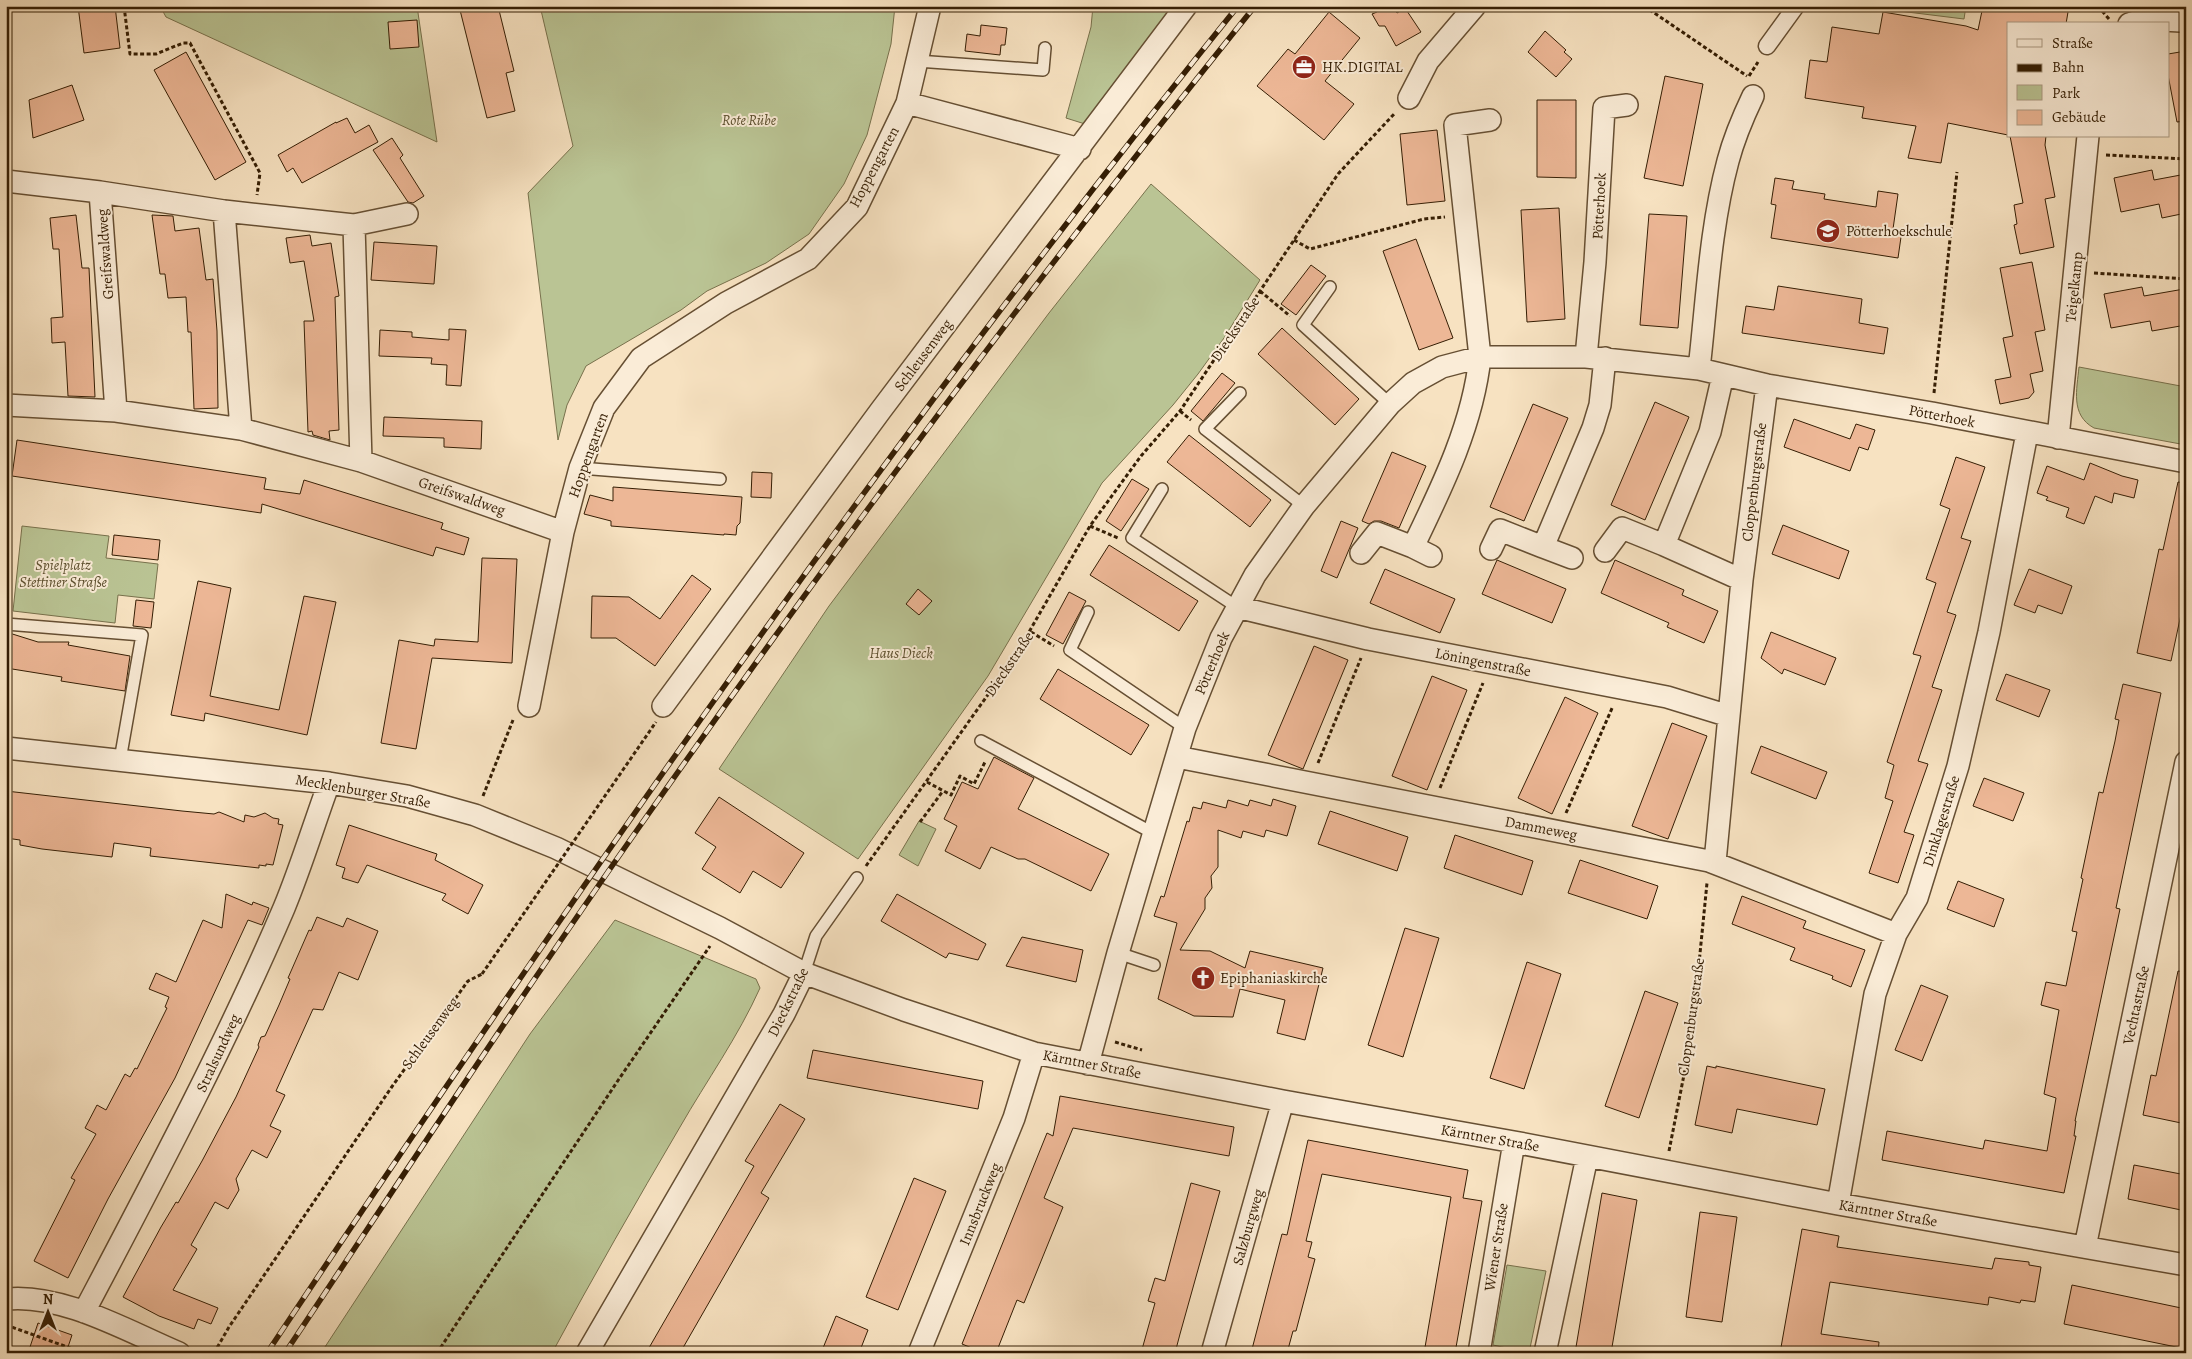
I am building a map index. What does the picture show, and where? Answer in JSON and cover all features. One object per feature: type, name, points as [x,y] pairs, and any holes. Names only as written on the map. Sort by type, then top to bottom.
[{"type":"street","name":"Hoppengarten","points":[[529,706],[563,532],[580,468],[604,408],[641,358],[726,303],[808,259],[857,206],[907,103],[930,6]]},
{"type":"street","name":"Schleusenweg","points":[[660,714],[881,410],[1080,149],[1186,6]]},
{"type":"street","points":[[1409,98],[1428,61],[1475,6]]},
{"type":"street","points":[[1767,46],[1796,6]]},
{"type":"street","points":[[2133,22],[2155,20],[2186,21]]},
{"type":"street","points":[[1699,369],[1714,235],[1726,170],[1750,87]]},
{"type":"street","points":[[907,103],[1080,149]]},
{"type":"street","name":"Pötterhoek","points":[[1543,547],[1593,428],[1600,405],[1595,358],[1595,262],[1604,108],[1627,105]]},
{"type":"street","points":[[1361,553],[1376,533],[1422,552],[1477,386],[1480,357],[1455,125],[1490,120]]},
{"type":"street","name":"Teigelkamp","points":[[2058,438],[2088,145]]},
{"type":"street","points":[[6,181],[100,192]]},
{"type":"street","name":"Greifswaldweg","points":[[116,411],[100,192],[224,211],[354,225],[407,214]]},
{"type":"street","points":[[224,211],[241,429]]},
{"type":"street","points":[[354,225],[360,461]]},
{"type":"street","name":"Pötterhoek","points":[[1088,1064],[1118,953],[1185,728],[1221,638],[1237,607],[1273,548],[1304,506],[1390,404],[1413,383],[1442,366],[1480,357],[1595,358],[1699,369],[1767,385],[1932,413],[2027,433],[2186,462]]},
{"type":"street","points":[[1664,545],[1710,432],[1723,374]]},
{"type":"street","name":"Cloppenburgstraße","points":[[1712,862],[1742,580],[1767,385]]},
{"type":"street","name":"Greifswaldweg","points":[[6,405],[116,411],[241,429],[360,461],[563,532]]},
{"type":"street","name":"Dinklagestraße","points":[[1838,1204],[1857,1089],[1876,994],[1896,934],[1916,898],[1958,766],[1989,632],[2027,433]]},
{"type":"street","points":[[1605,551],[1622,528],[1742,580]]},
{"type":"street","points":[[1491,549],[1500,530],[1572,558]]},
{"type":"street","name":"Löningenstraße","points":[[1237,607],[1368,639],[1667,697],[1729,716]]},
{"type":"street","name":"Mecklenburger Straße","points":[[6,748],[329,783],[407,796],[475,815],[556,848],[720,928],[804,973]]},
{"type":"street","name":"Dammeweg","points":[[1177,757],[1712,862],[1896,934]]},
{"type":"street","name":"Vechtastraße","points":[[2086,1247],[2186,762]]},
{"type":"street","name":"Stralsundweg","points":[[84,1312],[191,1109],[240,1005],[284,906],[329,783]]},
{"type":"street","name":"Kärntner Straße","points":[[804,973],[904,1010],[1034,1053],[1838,1204],[2186,1265]]},
{"type":"street","name":"Dieckstraße","points":[[587,1353],[784,1014],[804,973]]},
{"type":"street","name":"Innsbruckweg","points":[[918,1353],[1014,1118],[1034,1053]]},
{"type":"street","name":"Salzburgweg","points":[[1212,1353],[1283,1101]]},
{"type":"street","name":"Wiener Straße","points":[[1479,1353],[1514,1142]]},
{"type":"street","points":[[1545,1353],[1587,1157]]},
{"type":"street","points":[[6,1299],[24,1298],[54,1302],[84,1312],[178,1353]]},
{"type":"lane","points":[[918,61],[1043,70],[1045,48]]},
{"type":"lane","points":[[1330,287],[1303,324],[1390,404]]},
{"type":"lane","points":[[1240,393],[1205,429],[1304,506]]},
{"type":"lane","points":[[580,468],[720,479]]},
{"type":"lane","points":[[1162,489],[1132,538],[1237,607]]},
{"type":"lane","points":[[1088,612],[1070,650],[1185,728]]},
{"type":"lane","points":[[6,624],[142,635],[120,760]]},
{"type":"lane","points":[[981,740],[1153,832]]},
{"type":"lane","name":"Dieckstraße","points":[[804,973],[816,936],[857,878]]},
{"type":"lane","points":[[1118,953],[1154,966]]},
{"type":"path","points":[[124,6],[130,54],[156,54],[183,43],[190,43],[260,173],[255,214]]},
{"type":"path","points":[[1644,6],[1750,87],[1767,46]]},
{"type":"path","points":[[2098,6],[2112,22]]},
{"type":"path","name":"Dieckstraße","points":[[857,878],[927,782],[1031,632],[1090,526],[1141,456],[1180,412],[1338,174],[1409,98]]},
{"type":"path","points":[[2088,145],[2186,159]]},
{"type":"path","points":[[1932,413],[1957,172]]},
{"type":"path","points":[[1294,240],[1310,249],[1424,219],[1465,216]]},
{"type":"path","points":[[2076,272],[2186,279]]},
{"type":"path","points":[[1260,291],[1303,324]]},
{"type":"path","points":[[1180,412],[1190,420]]},
{"type":"path","points":[[1090,526],[1118,538]]},
{"type":"path","points":[[1031,632],[1062,650],[1070,650]]},
{"type":"path","points":[[1310,782],[1368,639]]},
{"type":"path","points":[[1433,807],[1490,663]]},
{"type":"path","points":[[1557,832],[1621,688]]},
{"type":"path","points":[[493,772],[520,703],[529,706]]},
{"type":"path","name":"Schleusenweg","points":[[214,1353],[234,1319],[390,1088],[468,981],[482,974],[660,714]]},
{"type":"path","points":[[927,782],[951,795],[960,776],[974,784],[994,746]]},
{"type":"path","points":[[920,822],[943,790]]},
{"type":"path","name":"Cloppenburgstraße","points":[[1664,1171],[1692,1034],[1712,862]]},
{"type":"path","points":[[437,1353],[640,1048],[707,952],[720,928]]},
{"type":"path","points":[[1095,1036],[1146,1051]]},
{"type":"path","points":[[6,1325],[84,1353]]},
{"type":"green space","points":[[160,6],[417,6],[437,142],[166,17]]},
{"type":"green space","name":"Rote Rübe","points":[[540,6],[895,6],[891,44],[867,135],[844,184],[809,234],[766,263],[707,291],[681,310],[586,366],[567,405],[558,440],[528,193],[573,146]]},
{"type":"green space","points":[[1093,6],[1174,6],[1085,124],[1066,118],[1091,27]]},
{"type":"green space","points":[[1892,6],[1966,6],[1964,19],[1891,10]]},
{"type":"green space","name":"Haus Dieck","points":[[1151,184],[1260,280],[1224,338],[1198,374],[1173,405],[1102,483],[988,676],[858,859],[719,769],[829,606],[1049,313]]},
{"type":"green space","points":[[2079,367],[2186,387],[2186,445],[2094,428],[2086,423],[2078,409],[2077,401]]},
{"type":"green space","name":"Spielplatz Stettiner Straße","points":[[22,526],[109,536],[106,558],[158,564],[154,599],[118,595],[115,623],[13,611]]},
{"type":"green space","points":[[919,821],[936,829],[918,866],[899,855]]},
{"type":"green space","points":[[615,920],[756,979],[760,988],[732,1041],[647,1183],[552,1353],[321,1353],[530,1034]]},
{"type":"green space","points":[[1507,1265],[1546,1271],[1529,1353],[1493,1345]]},
{"type":"building","points":[[78,6],[115,6],[120,48],[84,53]]},
{"type":"building","points":[[459,6],[498,6],[514,71],[506,73],[515,111],[487,118]]},
{"type":"building","points":[[1374,6],[1392,6],[1397,13],[1405,8],[1421,32],[1396,46],[1385,26],[1379,26],[1372,14],[1377,12]]},
{"type":"building","points":[[1983,6],[2069,6],[2066,22],[2007,22],[2007,135],[1948,123],[1941,163],[1908,158],[1916,126],[1862,118],[1864,107],[1805,98],[1810,60],[1827,62],[1832,27],[1879,34],[1883,12],[1966,26],[1978,30]]},
{"type":"building","name":"HK.DIGITAL","points":[[1329,12],[1360,38],[1325,81],[1354,104],[1324,140],[1257,86],[1288,49],[1295,54]]},
{"type":"building","points":[[417,20],[419,47],[390,49],[388,22]]},
{"type":"building","points":[[981,25],[1007,28],[1005,45],[1001,45],[1000,55],[965,51],[967,34],[980,36]]},
{"type":"building","points":[[1545,31],[1566,50],[1564,52],[1572,59],[1556,77],[1528,52]]},
{"type":"building","points":[[2186,51],[2186,121],[2177,122],[2170,85],[2170,54]]},
{"type":"building","points":[[186,52],[246,162],[215,180],[154,70]]},
{"type":"building","points":[[1665,76],[1703,84],[1683,186],[1644,178]]},
{"type":"building","points":[[72,85],[84,120],[33,138],[29,100]]},
{"type":"building","points":[[1537,100],[1576,100],[1576,178],[1537,177]]},
{"type":"building","points":[[347,118],[355,133],[369,125],[378,142],[302,183],[293,168],[287,172],[278,155],[336,122]]},
{"type":"building","points":[[1437,130],[1445,201],[1407,205],[1400,134]]},
{"type":"building","points":[[392,138],[403,155],[400,158],[424,196],[413,203],[408,202],[373,150]]},
{"type":"building","points":[[2010,138],[2046,138],[2045,145],[2055,197],[2045,199],[2054,247],[2020,254],[2014,225],[2017,224],[2014,205],[2023,203]]},
{"type":"building","points":[[2152,170],[2154,180],[2186,174],[2186,213],[2162,218],[2159,204],[2121,212],[2114,178]]},
{"type":"building","points":[[1775,178],[1794,181],[1792,189],[1825,194],[1824,199],[1876,207],[1878,191],[1898,194],[1893,229],[1902,230],[1898,258],[1771,238],[1776,205],[1771,204]]},
{"type":"building","points":[[1559,208],[1565,319],[1527,322],[1521,210]]},
{"type":"building","points":[[1649,214],[1687,216],[1678,328],[1640,325]]},
{"type":"building","points":[[76,215],[82,268],[89,268],[95,397],[68,396],[65,342],[52,343],[51,318],[63,317],[59,249],[53,249],[50,218]]},
{"type":"building","points":[[152,215],[173,216],[175,231],[199,228],[206,280],[213,279],[217,331],[218,408],[194,409],[191,332],[188,332],[186,297],[168,298],[165,274],[160,274]]},
{"type":"building","points":[[310,235],[312,246],[331,243],[339,296],[335,297],[339,430],[329,431],[330,440],[313,435],[312,431],[308,432],[304,321],[314,321],[304,261],[290,263],[286,238]]},
{"type":"building","points":[[1416,239],[1453,338],[1419,350],[1383,251]]},
{"type":"building","points":[[374,242],[437,246],[434,284],[371,280]]},
{"type":"building","points":[[2032,262],[2045,330],[2035,332],[2043,371],[2030,374],[2034,392],[2029,398],[2000,404],[1995,380],[2011,377],[2003,338],[2013,336],[2000,268]]},
{"type":"building","points":[[1311,265],[1326,276],[1296,315],[1281,304]]},
{"type":"building","points":[[1778,286],[1862,299],[1859,323],[1888,328],[1884,354],[1742,333],[1746,306],[1774,310]]},
{"type":"building","points":[[2142,287],[2144,296],[2184,289],[2186,325],[2152,331],[2150,321],[2111,328],[2104,294]]},
{"type":"building","points":[[1282,328],[1359,399],[1335,425],[1258,354]]},
{"type":"building","points":[[449,329],[466,330],[461,386],[446,385],[447,365],[431,364],[432,358],[379,356],[380,330],[412,332],[412,337],[449,340]]},
{"type":"building","points":[[1222,373],[1235,383],[1203,421],[1191,411]]},
{"type":"building","points":[[1655,402],[1689,417],[1645,520],[1611,505]]},
{"type":"building","points":[[1533,404],[1568,418],[1524,521],[1490,507]]},
{"type":"building","points":[[384,417],[482,421],[481,449],[444,447],[444,438],[383,436]]},
{"type":"building","points":[[1794,419],[1850,439],[1856,424],[1875,430],[1868,450],[1859,447],[1850,471],[1784,447]]},
{"type":"building","points":[[1189,435],[1271,500],[1250,527],[1167,462]]},
{"type":"building","points":[[17,440],[266,478],[264,489],[300,494],[304,480],[443,523],[441,529],[469,538],[464,555],[436,547],[433,556],[262,504],[261,513],[12,476]]},
{"type":"building","points":[[1392,452],[1426,466],[1399,528],[1381,521],[1374,521],[1369,524],[1362,521]]},
{"type":"building","points":[[1956,457],[1985,467],[1961,538],[1971,541],[1947,612],[1956,615],[1932,687],[1942,690],[1918,761],[1928,764],[1904,832],[1914,835],[1898,883],[1869,873],[1893,801],[1885,798],[1894,765],[1887,762],[1921,656],[1913,654],[1936,583],[1926,579],[1950,509],[1940,505]]},
{"type":"building","points":[[2090,463],[2122,476],[2138,480],[2134,498],[2114,493],[2112,503],[2095,496],[2084,524],[2066,517],[2069,508],[2046,500],[2048,497],[2037,493],[2047,466],[2084,480]]},
{"type":"building","points":[[752,472],[772,473],[771,498],[751,497]]},
{"type":"building","points":[[1132,479],[1149,489],[1121,531],[1106,521]]},
{"type":"building","points":[[2178,482],[2186,483],[2186,591],[2171,661],[2137,653],[2159,549],[2163,550]]},
{"type":"building","points":[[613,487],[742,497],[740,523],[737,526],[736,535],[611,526],[611,521],[584,514],[590,495],[613,501]]},
{"type":"building","points":[[1341,521],[1358,528],[1337,578],[1321,571]]},
{"type":"building","points":[[1783,525],[1849,551],[1839,579],[1772,554]]},
{"type":"building","points":[[114,535],[160,540],[158,560],[112,555]]},
{"type":"building","points":[[1109,545],[1198,601],[1179,631],[1090,575]]},
{"type":"building","points":[[482,558],[517,559],[512,663],[432,658],[416,749],[381,743],[399,640],[434,646],[435,639],[478,642]]},
{"type":"building","points":[[1497,560],[1566,589],[1552,623],[1482,594]]},
{"type":"building","points":[[1615,560],[1684,590],[1682,595],[1718,611],[1704,643],[1667,627],[1669,623],[1601,593]]},
{"type":"building","points":[[1385,569],[1455,599],[1440,633],[1370,603]]},
{"type":"building","points":[[2029,569],[2072,586],[2062,614],[2038,605],[2035,613],[2014,605]]},
{"type":"building","points":[[692,575],[711,589],[655,666],[616,638],[591,638],[592,596],[629,597],[660,619]]},
{"type":"building","points":[[198,581],[231,588],[210,696],[279,710],[304,596],[336,602],[307,735],[205,713],[204,721],[171,715]]},
{"type":"building","points":[[918,589],[932,601],[919,615],[906,604]]},
{"type":"building","points":[[1069,592],[1086,601],[1063,644],[1046,635]]},
{"type":"building","points":[[136,600],[154,602],[151,628],[133,626]]},
{"type":"building","points":[[6,632],[38,642],[69,642],[68,645],[130,656],[125,691],[61,681],[62,677],[6,668]]},
{"type":"building","points":[[1771,632],[1836,658],[1825,685],[1784,669],[1782,674],[1761,658]]},
{"type":"building","points":[[1314,646],[1348,660],[1303,769],[1268,755]]},
{"type":"building","points":[[1058,669],[1149,725],[1131,755],[1040,699]]},
{"type":"building","points":[[2006,674],[2050,690],[2039,717],[1996,700]]},
{"type":"building","points":[[1432,676],[1467,690],[1427,790],[1392,776]]},
{"type":"building","points":[[2123,684],[2161,693],[2116,908],[2120,909],[2075,1121],[2074,1136],[2076,1136],[2064,1193],[1882,1160],[1887,1131],[1983,1149],[1985,1140],[2047,1151],[2056,1098],[2044,1094],[2059,1010],[2041,1005],[2046,982],[2066,986],[2077,932],[2072,931],[2083,879],[2081,878],[2099,792],[2103,793],[2115,741],[2119,720],[2115,719]]},
{"type":"building","points":[[1565,697],[1598,713],[1552,814],[1518,798]]},
{"type":"building","points":[[1672,723],[1707,736],[1668,839],[1632,826]]},
{"type":"building","points":[[1761,746],[1827,772],[1816,799],[1751,773]]},
{"type":"building","points":[[994,757],[1034,778],[1018,809],[1109,854],[1091,891],[1025,859],[1018,859],[991,847],[980,869],[945,851],[957,826],[944,819],[962,782],[978,789]]},
{"type":"building","points":[[1984,778],[2024,793],[2013,821],[1973,806]]},
{"type":"building","points":[[6,791],[182,811],[214,814],[219,812],[244,822],[245,815],[254,817],[265,813],[279,819],[278,824],[283,825],[273,865],[259,865],[259,868],[150,856],[151,848],[114,843],[112,857],[42,849],[20,845],[20,840],[6,838]]},
{"type":"building","points":[[719,797],[804,853],[781,888],[753,871],[740,893],[702,869],[716,847],[695,833]]},
{"type":"building","points":[[1273,799],[1296,806],[1287,836],[1266,830],[1264,837],[1243,831],[1241,838],[1218,830],[1218,867],[1211,876],[1212,888],[1205,898],[1205,909],[1180,950],[1210,951],[1245,968],[1250,951],[1323,968],[1305,1040],[1277,1033],[1285,1000],[1240,989],[1233,1017],[1194,1016],[1158,999],[1177,923],[1154,916],[1161,896],[1164,897],[1193,807],[1201,809],[1203,802],[1226,808],[1228,800],[1248,806],[1250,800],[1271,806]]},
{"type":"building","points":[[1330,811],[1408,837],[1397,871],[1318,844]]},
{"type":"building","points":[[349,825],[437,854],[435,860],[483,885],[468,914],[442,900],[446,894],[367,865],[358,883],[342,878],[345,868],[336,865]]},
{"type":"building","points":[[1455,835],[1533,861],[1522,895],[1444,868]]},
{"type":"building","points":[[1580,860],[1658,886],[1647,919],[1568,893]]},
{"type":"building","points":[[1958,881],[2004,899],[1994,927],[1947,909]]},
{"type":"building","points":[[226,894],[252,905],[253,902],[269,908],[262,925],[248,920],[175,1078],[108,1199],[68,1278],[34,1261],[75,1180],[71,1178],[96,1134],[85,1128],[97,1105],[106,1110],[125,1074],[130,1077],[135,1068],[137,1069],[167,1008],[165,1007],[169,997],[149,989],[156,973],[176,982],[203,920],[222,928]]},
{"type":"building","points":[[897,894],[986,944],[978,960],[949,953],[946,958],[881,921]]},
{"type":"building","points":[[1742,896],[1806,921],[1803,928],[1865,950],[1851,987],[1832,979],[1833,976],[1790,960],[1795,948],[1732,924]]},
{"type":"building","points":[[317,917],[343,927],[347,918],[378,931],[358,980],[339,972],[323,1010],[313,1009],[276,1091],[285,1095],[270,1126],[281,1131],[267,1158],[252,1150],[236,1179],[239,1190],[228,1209],[215,1202],[191,1245],[197,1249],[173,1290],[218,1308],[211,1324],[198,1319],[194,1329],[159,1316],[123,1297],[161,1227],[176,1202],[178,1203],[202,1161],[236,1097],[259,1047],[261,1037],[265,1036],[279,1005],[290,979],[288,978],[309,930],[311,931]]},
{"type":"building","points":[[1405,928],[1439,938],[1403,1057],[1368,1045]]},
{"type":"building","points":[[1022,937],[1083,950],[1076,982],[1006,966]]},
{"type":"building","points":[[1527,962],[1561,974],[1524,1089],[1490,1078]]},
{"type":"building","points":[[2178,971],[2186,972],[2186,1124],[2143,1115],[2151,1075],[2156,1076]]},
{"type":"building","points":[[1921,985],[1948,996],[1922,1061],[1895,1050]]},
{"type":"building","points":[[1645,991],[1678,1003],[1639,1118],[1605,1106]]},
{"type":"building","points":[[813,1050],[983,1081],[978,1109],[807,1078]]},
{"type":"building","points":[[1707,1066],[1716,1068],[1716,1066],[1825,1089],[1817,1125],[1737,1109],[1732,1133],[1695,1125]]},
{"type":"building","points":[[1060,1096],[1234,1127],[1229,1156],[1073,1128],[1044,1198],[1063,1207],[1024,1303],[1017,1300],[996,1353],[984,1353],[962,1344],[1047,1133],[1053,1136]]},
{"type":"building","points":[[780,1104],[805,1119],[761,1193],[769,1198],[680,1353],[646,1353],[754,1166],[745,1161]]},
{"type":"building","points":[[1308,1140],[1468,1170],[1463,1198],[1482,1201],[1455,1353],[1424,1353],[1451,1197],[1322,1174],[1306,1241],[1312,1242],[1308,1257],[1315,1259],[1296,1331],[1293,1331],[1287,1353],[1251,1353],[1282,1234],[1287,1235]]},
{"type":"building","points":[[2134,1165],[2186,1175],[2186,1211],[2128,1199]]},
{"type":"building","points":[[914,1178],[946,1191],[898,1310],[866,1297]]},
{"type":"building","points":[[1191,1183],[1220,1191],[1175,1353],[1141,1353],[1155,1303],[1148,1301],[1155,1278],[1165,1281]]},
{"type":"building","points":[[1602,1193],[1637,1200],[1611,1353],[1575,1353]]},
{"type":"building","points":[[1700,1212],[1737,1217],[1722,1322],[1686,1317]]},
{"type":"building","points":[[1802,1229],[1839,1236],[1837,1247],[1992,1269],[1995,1258],[2029,1262],[2029,1265],[2041,1267],[2035,1302],[2021,1300],[2020,1303],[1989,1297],[1988,1305],[1830,1282],[1821,1334],[1879,1342],[1878,1353],[1780,1353]]},
{"type":"building","points":[[2072,1285],[2186,1309],[2186,1349],[2064,1324]]},
{"type":"building","points":[[836,1316],[868,1330],[859,1353],[821,1353]]},
{"type":"building","points":[[38,1323],[72,1335],[66,1353],[28,1353]]},
{"type":"railway","points":[[267,1353],[499,1009],[737,668],[983,333],[1238,6]]},
{"type":"railway","points":[[285,1353],[560,942],[726,704],[948,401],[1100,202],[1255,6]]},
{"type":"place","name":"HK.DIGITAL","points":[[1304,67]]},
{"type":"place","name":"Pötterhoekschule","points":[[1828,231]]},
{"type":"place","name":"Epiphaniaskirche","points":[[1203,978]]}]
